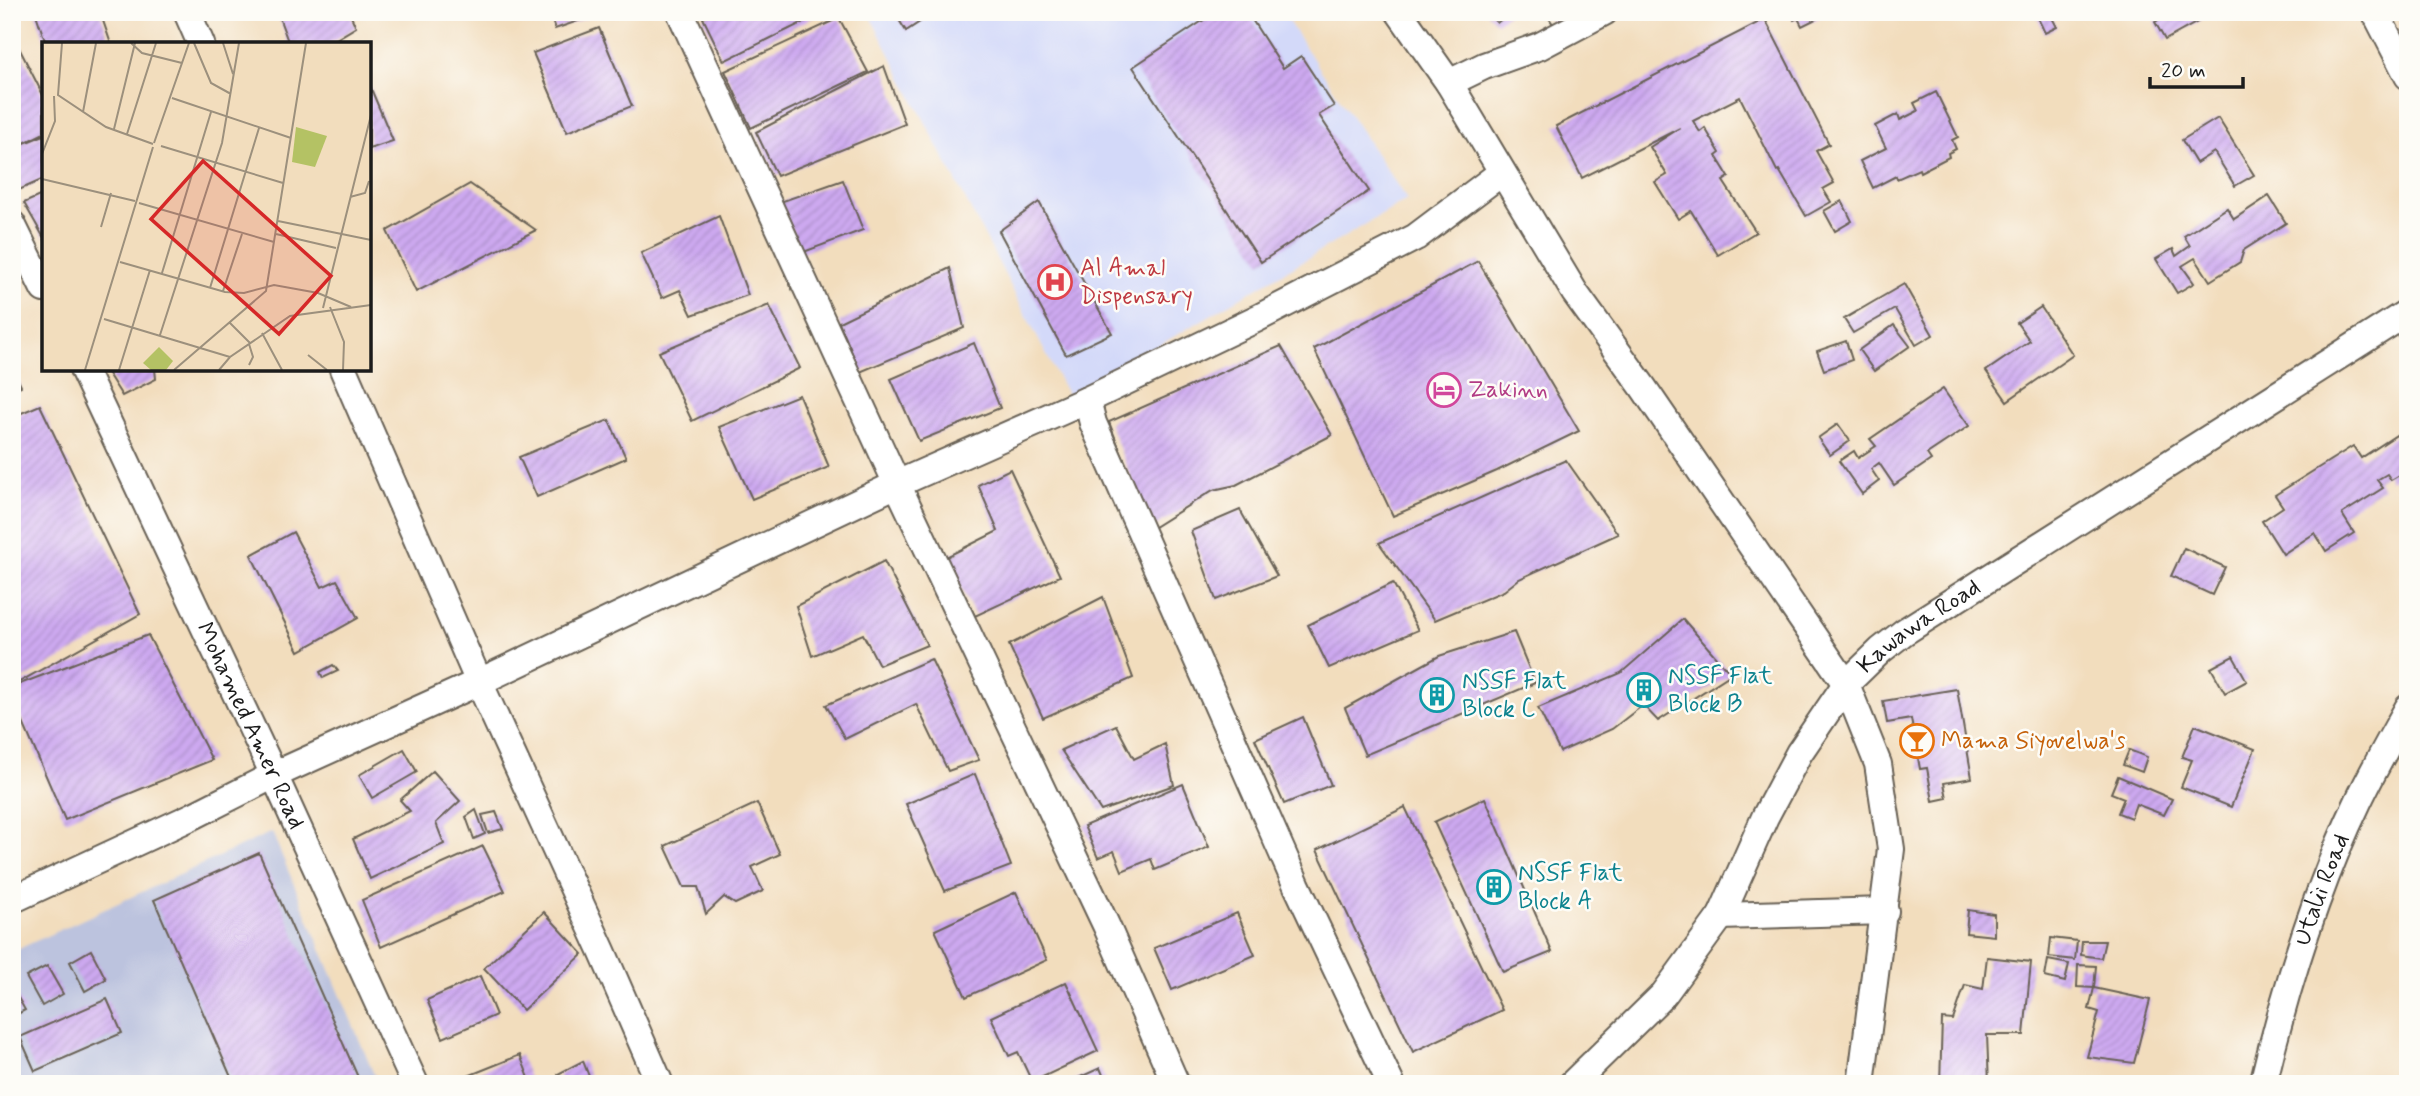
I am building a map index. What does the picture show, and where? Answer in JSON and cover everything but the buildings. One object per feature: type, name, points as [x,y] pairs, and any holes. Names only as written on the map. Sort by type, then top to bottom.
[{"type":"street","points":[[187,12],[200,42]]},
{"type":"street","points":[[680,12],[897,484],[1106,925],[1176,1084]]},
{"type":"street","points":[[1399,12],[1449,83],[1575,293],[1643,387],[1846,684],[1878,764],[1891,849],[1861,1084]]},
{"type":"street","points":[[1449,83],[1484,66],[1539,46],[1604,12]]},
{"type":"street","points":[[2375,12],[2408,76]]},
{"type":"street","points":[[12,900],[897,484],[1087,400],[1258,318],[1416,237],[1501,173]]},
{"type":"street","points":[[12,224],[42,285]]},
{"type":"street","name":"Kawawa Road","points":[[1572,1084],[1664,994],[1721,916],[1765,817],[1793,764],[1846,684],[1881,650],[1904,632],[2408,312]]},
{"type":"street","name":"Mohamed Amer Road","points":[[84,371],[274,775],[415,1084]]},
{"type":"street","points":[[344,371],[479,682],[660,1084]]},
{"type":"street","points":[[1087,400],[1093,423],[1297,886],[1391,1084]]},
{"type":"street","name":"Utalii Road","points":[[2263,1084],[2282,1004],[2318,895],[2358,801],[2408,708]]},
{"type":"street","points":[[1721,916],[1885,911]]},
{"type":"shaded area","points":[[868,12],[1282,12],[1407,200],[1069,398]]},
{"type":"shaded area","points":[[272,832],[378,1084],[12,1084],[12,952]]},
{"type":"place","name":"Al Amal Dispensary","points":[[1055,282]]},
{"type":"place","name":"Zakinn","points":[[1444,390]]},
{"type":"place","name":"NSSF Flat Block B","points":[[1644,690]]},
{"type":"place","name":"NSSF Flat Block C","points":[[1437,695]]},
{"type":"place","name":"Mama Siyovelwa's","points":[[1917,741]]},
{"type":"place","name":"NSSF Flat Block A","points":[[1494,887]]}]
